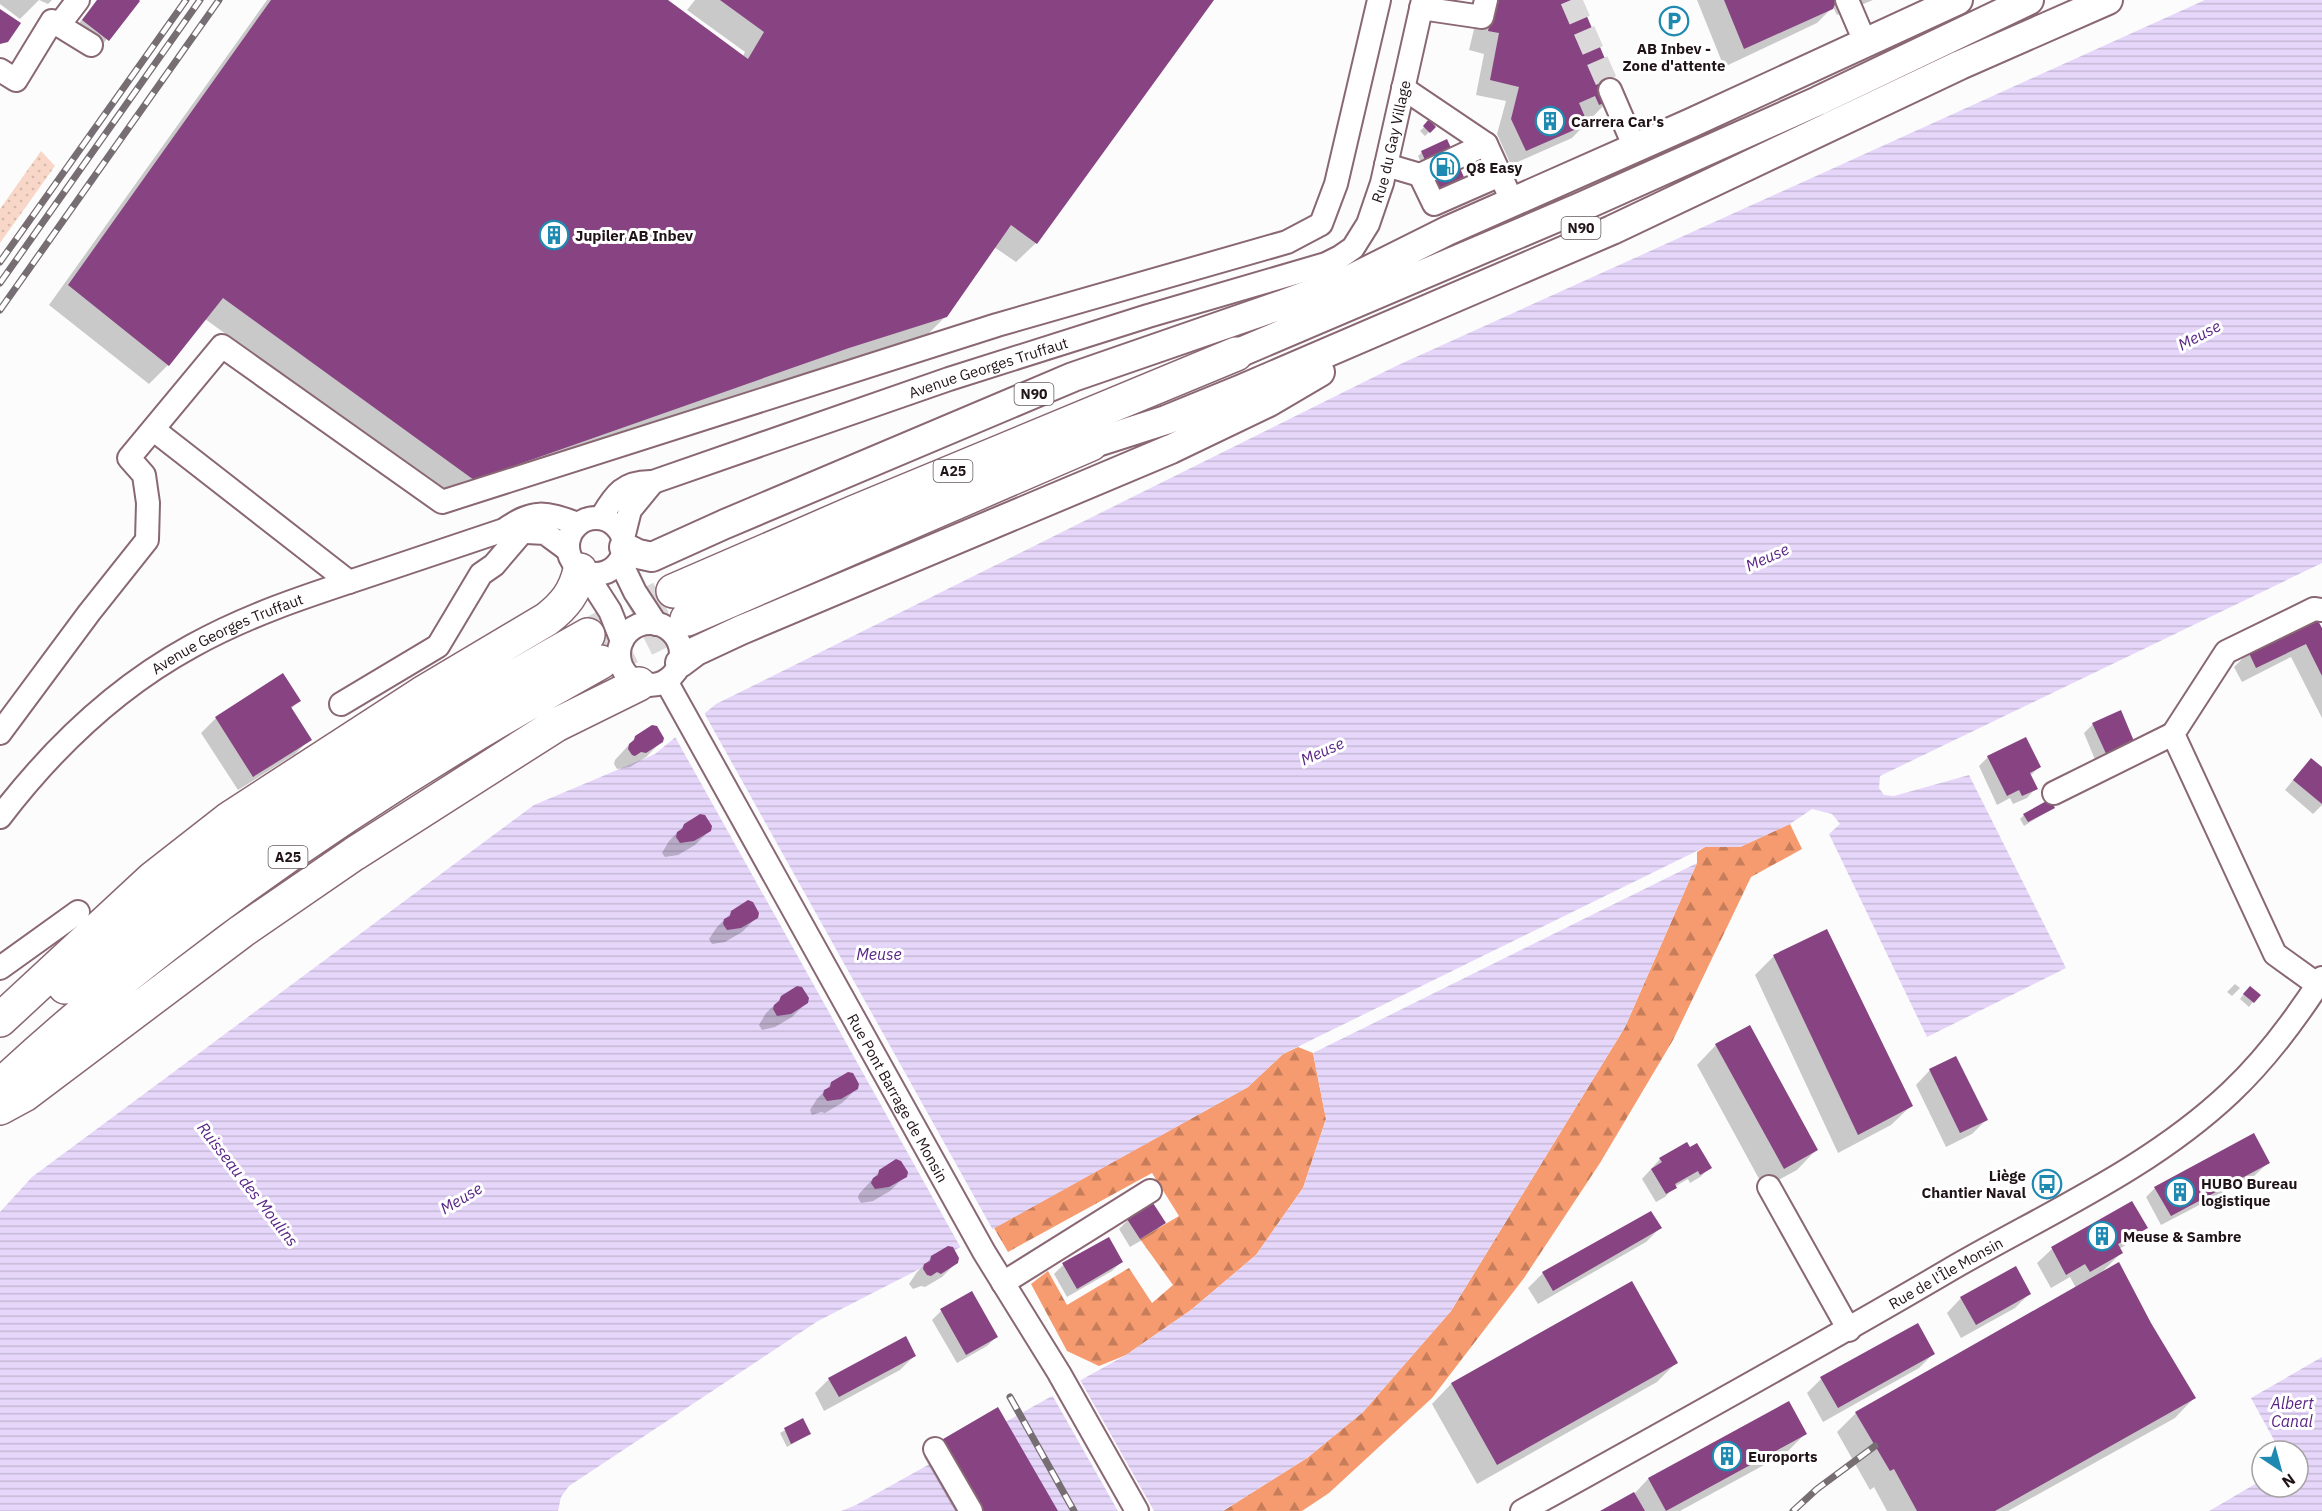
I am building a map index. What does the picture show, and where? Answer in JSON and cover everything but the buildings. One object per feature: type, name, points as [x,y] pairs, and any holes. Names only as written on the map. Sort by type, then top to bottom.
[{"type":"highway","name":"A25","points":[[672,612],[855,512],[1236,354]]},
{"type":"highway","name":"A25","points":[[672,612],[1090,444]]},
{"type":"highway","points":[[0,1020],[152,879],[230,818],[402,706],[553,614],[572,594],[578,564]]},
{"type":"highway","name":"A25","points":[[0,1043],[123,939],[297,811],[499,684],[604,646]]},
{"type":"highway","name":"A25","points":[[0,1086],[134,971],[256,879],[520,707],[604,646]]},
{"type":"highway","name":"A25","points":[[0,1108],[30,1091],[242,931],[354,855],[556,726],[662,676]]},
{"type":"main road","name":"N90","points":[[623,549],[652,557],[1073,377],[1353,278],[1456,227],[1958,0]]},
{"type":"main road","points":[[1746,132],[1808,94],[1987,0]]},
{"type":"main road","name":"N90","points":[[1236,354],[1581,207],[1818,100],[2029,0]]},
{"type":"main road","name":"N90","points":[[1090,444],[1258,368],[1678,185],[2066,0]]},
{"type":"main road","name":"N90","points":[[1090,444],[1177,416],[1612,230],[1960,65],[2108,0]]},
{"type":"main road","name":"N90","points":[[662,676],[696,651],[741,630],[1171,449],[1269,402],[1341,360],[1441,315],[1488,283]]},
{"type":"street","points":[[59,25],[78,0]]},
{"type":"street","points":[[0,733],[147,540],[148,503],[144,475],[129,458],[222,346],[442,502],[997,325],[1287,242],[1321,224],[1336,184],[1379,0]]},
{"type":"street","points":[[1422,4],[1482,17],[1486,0]]},
{"type":"street","points":[[1847,0],[1865,42]]},
{"type":"street","name":"Rue du Gay Village","points":[[1326,264],[1353,248],[1368,224],[1386,165],[1422,4]]},
{"type":"street","points":[[0,70],[16,80],[52,21],[91,45]]},
{"type":"street","points":[[1403,88],[1486,144],[1513,202]]},
{"type":"street","points":[[1610,90],[1635,148]]},
{"type":"street","points":[[1386,165],[1420,175],[1486,144]]},
{"type":"street","points":[[1420,175],[1434,204],[1500,175]]},
{"type":"street","name":"Avenue Georges Truffaut","points":[[602,518],[610,504],[636,481],[653,482],[950,379],[1148,316],[1326,264]]},
{"type":"street","points":[[154,430],[349,582]]},
{"type":"street","points":[[578,564],[600,574],[609,571],[623,549],[630,510],[653,482]]},
{"type":"street","name":"Avenue Georges Truffaut","points":[[0,817],[68,739],[100,710],[159,666],[190,647],[274,607],[513,531],[522,518],[535,514],[546,515],[578,524]]},
{"type":"street","points":[[578,564],[570,535],[578,524],[587,519],[602,518],[613,523],[641,604],[672,612]]},
{"type":"street","points":[[341,704],[438,646],[481,574],[494,565],[513,531],[545,533],[578,564],[610,611],[604,646]]},
{"type":"street","points":[[2054,793],[2173,734],[2226,652],[2314,609],[2322,610]]},
{"type":"street","points":[[604,646],[620,658],[627,675],[662,676],[680,644],[675,635],[666,628],[672,612]]},
{"type":"street","points":[[604,646],[636,627],[672,612]]},
{"type":"street","name":"Rue Pont Barrage de Monsin","points":[[662,676],[984,1252],[1059,1373],[1137,1511]]},
{"type":"street","points":[[2173,734],[2275,954],[2320,982]]},
{"type":"street","points":[[0,968],[78,912]]},
{"type":"street","name":"Rue de l'Île Monsin","points":[[1522,1511],[1849,1330],[1997,1243],[2092,1191],[2166,1144],[2230,1093],[2286,1034],[2320,982]]},
{"type":"street","points":[[1769,1186],[1849,1330]]},
{"type":"street","points":[[1003,1283],[1150,1191]]},
{"type":"street","points":[[935,1449],[971,1511]]},
{"type":"shaded area","points":[[41,151],[55,166],[0,243],[0,209]]},
{"type":"green space","points":[[1790,824],[1802,849],[1751,877],[1673,1040],[1600,1163],[1524,1278],[1432,1398],[1329,1493],[1302,1511],[1223,1511],[1307,1458],[1363,1412],[1451,1311],[1625,1027],[1697,863],[1697,852],[1705,847],[1740,847]]},
{"type":"green space","points":[[1298,1047],[1313,1053],[1326,1119],[1303,1188],[1256,1255],[1191,1310],[1126,1355],[1099,1366],[1067,1351],[1031,1284],[1048,1271],[1067,1305],[1129,1268],[1152,1303],[1173,1285],[1140,1239],[1179,1216],[1152,1173],[1008,1252],[994,1228],[1248,1087],[1283,1054]]},
{"type":"water","name":"Meuse","points":[[2205,0],[2322,0],[2322,563],[1880,776],[1879,788],[1884,795],[1894,796],[1969,775],[2066,968],[1927,1037],[1829,834],[1840,824],[1832,814],[1812,809],[1790,824],[1740,847],[1705,847],[1283,1054],[1248,1087],[939,1259],[818,1321],[569,1486],[561,1497],[558,1511],[0,1511],[0,1212],[32,1177],[534,805],[655,754],[716,704],[1396,366]]},
{"type":"water","points":[[1697,863],[1625,1027],[1451,1311],[1363,1412],[1307,1458],[1223,1511],[841,1511],[856,1505],[1126,1355],[1191,1310],[1256,1255],[1303,1188],[1326,1119],[1313,1053]]},
{"type":"water","name":"Albert Canal","points":[[2322,1357],[2322,1511],[2209,1511],[2250,1487],[2250,1499],[2310,1499],[2310,1439],[2273,1439],[2251,1398]]},
{"type":"pier","points":[[703,711],[994,1232],[962,1250],[674,735]]},
{"type":"pier","points":[[1079,1378],[1154,1511],[1118,1511],[1051,1393]]},
{"type":"tunnel","points":[[1571,0],[1610,90]]},
{"type":"tunnel","points":[[588,635],[673,591]]},
{"type":"tunnel","points":[[601,662],[687,619]]},
{"type":"railway","points":[[0,262],[186,0]]},
{"type":"railway","points":[[0,283],[200,0]]},
{"type":"railway","points":[[0,310],[219,0]]},
{"type":"railway","points":[[1010,1397],[1074,1511]]},
{"type":"railway","points":[[1793,1511],[1817,1489],[1875,1446]]},
{"type":"place","name":"AB Inbev - Zone d'attente","points":[[1674,21]]},
{"type":"place","name":"Carrera Car's","points":[[1550,121]]},
{"type":"place","name":"Q8 Easy","points":[[1445,167]]},
{"type":"place","name":"Jupiler AB Inbev","points":[[554,235]]},
{"type":"place","name":"Liège Chantier Naval","points":[[2047,1184]]},
{"type":"place","name":"HUBO Bureau logistique","points":[[2180,1192]]},
{"type":"place","name":"Meuse & Sambre","points":[[2102,1236]]},
{"type":"place","name":"Euroports","points":[[1727,1456]]},
{"type":"water label","name":"Ruisseau des Moulins","points":[[248,1184]]}]
